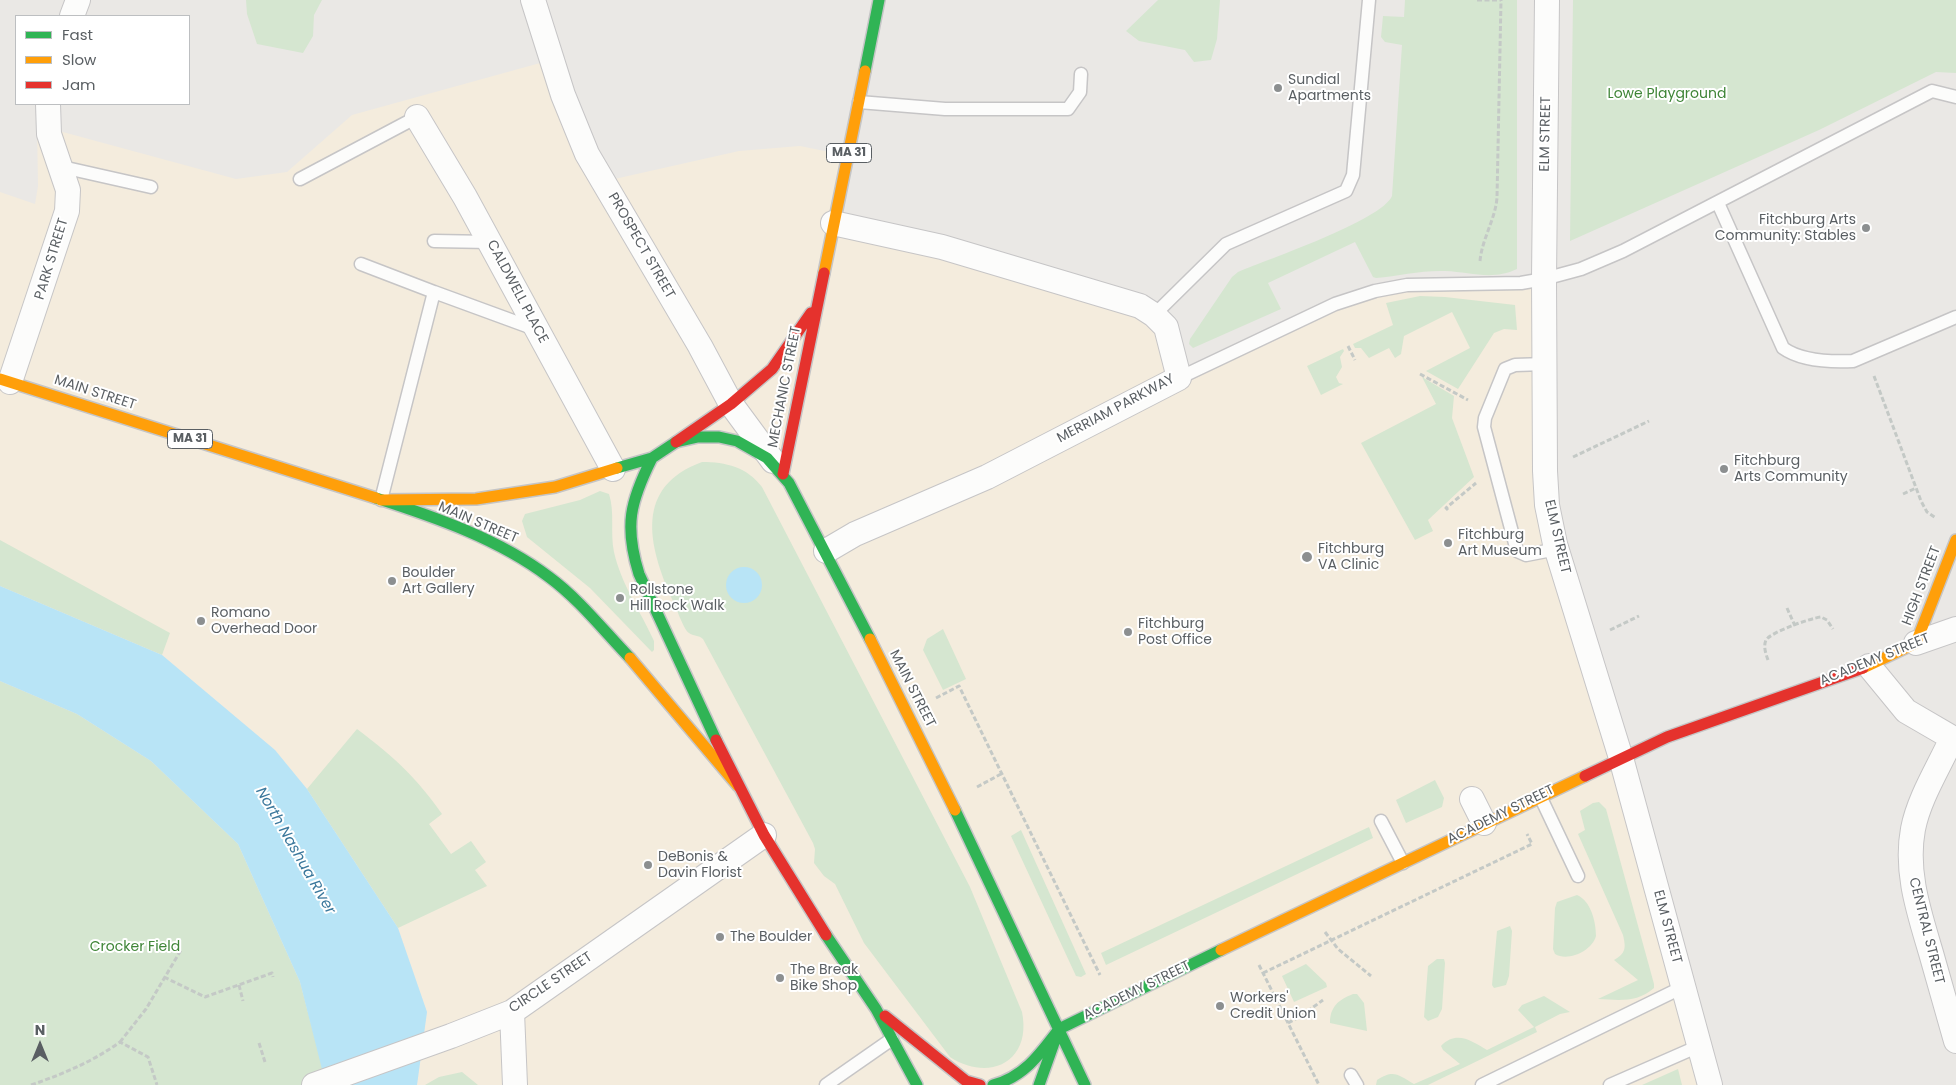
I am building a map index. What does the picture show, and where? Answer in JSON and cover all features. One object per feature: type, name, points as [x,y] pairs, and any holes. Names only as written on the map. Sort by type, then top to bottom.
[{"type":"main road","name":"MECHANIC STREET","points":[[783,474],[879,0]]},
{"type":"main road","name":"MECHANIC STREET","points":[[731,404],[772,369],[816,306]]},
{"type":"main road","name":"MAIN STREET","points":[[5,381],[381,500],[456,527],[510,551],[550,577],[630,658],[738,786]]},
{"type":"main road","name":"MAIN STREET","points":[[381,500],[476,499],[555,487],[652,458],[731,404]]},
{"type":"main road","name":"MAIN STREET","points":[[676,442],[698,437],[719,437],[737,441],[767,458],[783,474],[826,551],[938,773],[1085,1085]]},
{"type":"main road","name":"MAIN STREET","points":[[652,458],[634,493],[629,517],[634,561],[738,786],[764,836],[842,961],[876,1009],[917,1085]]},
{"type":"main road","name":"HIGH STREET","points":[[1916,643],[1956,540]]},
{"type":"main road","name":"ACADEMY STREET","points":[[1059,1029],[1484,822],[1667,737],[1869,666],[1916,643]]},
{"type":"main road","name":"MAIN STREET","points":[[876,1009],[966,1081],[980,1085]]},
{"type":"main road","points":[[993,1085],[1016,1078],[1028,1068],[1059,1029]]},
{"type":"main road","points":[[1039,1085],[1059,1029]]},
{"type":"street","points":[[72,15],[78,0]]},
{"type":"street","name":"PROSPECT STREET","points":[[533,0],[563,95],[587,154],[700,346],[731,404],[783,474]]},
{"type":"street","name":"ELM STREET","points":[[1547,0],[1544,279],[1547,505],[1557,549],[1621,758],[1710,1085]]},
{"type":"street","name":"PARK STREET","points":[[5,381],[67,211],[68,190],[49,134],[48,105]]},
{"type":"street","name":"CALDWELL PLACE","points":[[417,117],[490,242],[613,469]]},
{"type":"street","name":"MERRIAM PARKWAY","points":[[826,551],[864,530],[987,478],[1179,378],[1166,327],[1154,315],[1140,306],[942,247],[833,223]]},
{"type":"street","name":"ACADEMY STREET","points":[[1916,643],[1956,629]]},
{"type":"street","points":[[1869,666],[1906,711],[1954,739]]},
{"type":"street","name":"CENTRAL STREET","points":[[1954,739],[1921,805],[1910,851],[1911,874],[1917,906],[1956,1041]]},
{"type":"street","points":[[1472,799],[1484,822]]},
{"type":"street","name":"CIRCLE STREET","points":[[320,1083],[512,1012],[764,836]]},
{"type":"street","points":[[512,1012],[515,1085]]},
{"type":"lane","points":[[1154,315],[1226,244],[1346,191],[1353,175],[1369,0]]},
{"type":"lane","points":[[859,102],[945,109],[1068,109],[1080,92],[1081,74]]},
{"type":"lane","points":[[1179,378],[1335,304],[1375,291],[1408,285],[1521,283],[1544,279],[1581,268],[1622,251],[1932,91],[1956,97]]},
{"type":"lane","points":[[300,179],[417,117]]},
{"type":"lane","points":[[61,169],[71,169],[151,188]]},
{"type":"lane","points":[[1718,202],[1783,348],[1791,354],[1836,362],[1867,357],[1956,317]]},
{"type":"lane","points":[[434,241],[490,242]]},
{"type":"lane","points":[[362,264],[537,330]]},
{"type":"lane","points":[[381,500],[434,292]]},
{"type":"lane","points":[[1545,364],[1515,365],[1505,369],[1485,418],[1486,439],[1517,551],[1526,555],[1557,549]]},
{"type":"lane","points":[[1540,796],[1578,876]]},
{"type":"lane","points":[[1381,821],[1403,862]]},
{"type":"lane","points":[[1482,1085],[1683,987]]},
{"type":"lane","points":[[826,1085],[892,1039]]},
{"type":"lane","points":[[1610,1085],[1699,1046]]},
{"type":"path","points":[[1477,0],[1501,0],[1497,198],[1496,209],[1482,244],[1479,284]]},
{"type":"path","points":[[1348,346],[1355,360]]},
{"type":"path","points":[[1867,357],[1916,488],[1927,512],[1943,522]]},
{"type":"path","points":[[1420,374],[1455,393]]},
{"type":"path","points":[[1567,460],[1649,421]]},
{"type":"path","points":[[1448,510],[1446,508],[1494,468]]},
{"type":"path","points":[[1903,494],[1916,488]]},
{"type":"path","points":[[1787,608],[1795,626]]},
{"type":"path","points":[[1606,632],[1639,616]]},
{"type":"path","points":[[1768,660],[1765,652],[1766,640],[1795,626],[1822,617],[1827,620],[1833,629]]},
{"type":"path","points":[[936,698],[959,686],[1100,976]]},
{"type":"path","points":[[974,788],[1001,774]]},
{"type":"path","points":[[1263,973],[1532,844],[1524,829]]},
{"type":"path","points":[[1321,926],[1338,949],[1371,976]]},
{"type":"path","points":[[31,1085],[74,1070],[99,1057],[120,1042],[146,1009],[181,950]]},
{"type":"path","points":[[1255,958],[1319,1085]]},
{"type":"path","points":[[164,977],[205,997],[272,973],[273,977]]},
{"type":"path","points":[[239,985],[243,1001]]},
{"type":"path","points":[[1288,1023],[1323,1000]]},
{"type":"path","points":[[120,1042],[148,1057],[158,1085]]},
{"type":"path","points":[[259,1043],[266,1062]]},
{"type":"shaded area","points":[[551,60],[610,180],[739,151],[800,146],[849,156],[833,223],[1154,315],[1180,378],[1375,291],[1544,279],[1545,471],[1710,1085],[417,1085],[427,1012],[398,928],[307,789],[275,750],[162,655],[0,586],[0,192],[35,204],[38,186],[37,125],[236,179],[287,172],[352,115]]},
{"type":"green space","points":[[246,0],[322,0],[314,15],[313,36],[303,53],[257,44],[247,14]]},
{"type":"green space","points":[[1158,0],[1220,0],[1217,39],[1211,60],[1194,62],[1185,50],[1139,41],[1126,31]]},
{"type":"green space","points":[[1405,0],[1517,0],[1517,269],[1499,275],[1436,271],[1376,278],[1373,277],[1355,242],[1268,283],[1281,309],[1193,348],[1189,344],[1190,339],[1232,277],[1238,272],[1346,228],[1368,217],[1383,206],[1392,196],[1402,45],[1385,42],[1381,37],[1383,16],[1404,17]]},
{"type":"green space","name":"Lowe Playground","points":[[1573,0],[1956,0],[1956,73],[1936,72],[1819,130],[1570,241]]},
{"type":"green space","points":[[1420,296],[1515,305],[1517,330],[1504,329],[1494,333],[1458,389],[1426,371],[1470,348],[1452,312],[1404,336],[1401,354],[1395,358],[1389,348],[1369,358],[1361,348],[1355,348],[1353,344],[1393,325],[1386,303]]},
{"type":"green space","points":[[1343,349],[1344,351],[1340,357],[1342,367],[1336,377],[1339,383],[1343,384],[1321,395],[1307,366]]},
{"type":"green space","points":[[1422,377],[1454,396],[1452,418],[1474,477],[1428,520],[1433,531],[1415,540],[1361,443],[1436,404]]},
{"type":"green space","points":[[702,462],[719,463],[743,470],[762,487],[970,887],[1022,1012],[1023,1029],[1021,1043],[1014,1055],[1005,1063],[993,1067],[980,1068],[965,1065],[950,1057],[864,943],[835,884],[824,876],[814,863],[815,849],[813,843],[703,639],[692,635],[684,627],[657,558],[652,520],[656,502],[665,486],[680,473]]},
{"type":"green space","points":[[600,491],[609,494],[612,508],[613,545],[617,564],[626,587],[654,641],[654,650],[652,652],[590,588],[527,537],[522,521],[525,514],[580,500]]},
{"type":"green space","points":[[0,540],[170,633],[162,655],[0,586]]},
{"type":"green space","points":[[943,629],[966,679],[943,690],[923,650],[927,639]]},
{"type":"green space","name":"Crocker Field","points":[[0,681],[77,714],[151,761],[238,844],[300,982],[326,1081],[314,1085],[0,1085]]},
{"type":"green space","points":[[357,729],[382,748],[403,768],[423,789],[442,814],[429,824],[451,854],[471,841],[486,862],[475,870],[487,886],[398,928],[307,789]]},
{"type":"green space","points":[[1435,780],[1444,798],[1442,807],[1406,823],[1396,800]]},
{"type":"green space","points":[[1599,802],[1606,809],[1654,984],[1654,988],[1648,993],[1628,1000],[1598,999],[1638,980],[1614,960],[1624,950],[1623,935],[1578,834],[1585,830],[1580,811],[1593,803]]},
{"type":"green space","points":[[1369,827],[1373,838],[1106,965],[1101,953]]},
{"type":"green space","points":[[1021,830],[1086,974],[1081,977],[1076,976],[1011,836]]},
{"type":"green space","points":[[1577,895],[1589,907],[1594,918],[1596,936],[1590,946],[1579,954],[1566,957],[1560,956],[1555,954],[1553,949],[1555,908],[1557,902]]},
{"type":"green space","points":[[1510,926],[1512,931],[1509,976],[1506,985],[1494,988],[1492,985],[1497,931]]},
{"type":"green space","points":[[1437,959],[1444,959],[1445,963],[1442,1009],[1438,1017],[1428,1021],[1424,1017],[1428,966]]},
{"type":"green space","points":[[1306,964],[1326,983],[1327,987],[1294,1002],[1282,976]]},
{"type":"green space","points":[[1357,994],[1364,1003],[1367,1031],[1330,1023],[1333,1008],[1343,999]]},
{"type":"green space","points":[[1544,996],[1570,1012],[1560,1014],[1535,1027],[1537,1032],[1428,1085],[1376,1085],[1377,1080],[1392,1074],[1396,1074],[1414,1084],[1460,1064],[1443,1050],[1441,1046],[1447,1041],[1458,1038],[1464,1039],[1487,1050],[1534,1027],[1518,1010],[1522,1005]]},
{"type":"green space","points":[[1678,1069],[1682,1085],[1642,1085]]},
{"type":"green space","points":[[462,1072],[478,1085],[425,1085],[439,1077]]},
{"type":"water","points":[[744,567],[757,572],[762,585],[757,598],[744,603],[731,598],[726,585],[731,572]]},
{"type":"water","name":"North Nashua River","points":[[0,586],[162,655],[275,750],[307,789],[398,928],[427,1012],[417,1085],[326,1085],[300,982],[238,844],[151,761],[77,714],[0,681]]},
{"type":"traffic: fast","points":[[865,71],[879,0]]},
{"type":"traffic: fast","points":[[617,468],[652,458],[676,442],[698,437],[719,437],[737,441],[767,458],[789,483],[870,639]]},
{"type":"traffic: fast","points":[[652,458],[634,501],[631,528],[634,557],[639,574],[716,740]]},
{"type":"traffic: fast","points":[[376,498],[466,530],[530,563],[571,595],[630,658]]},
{"type":"traffic: fast","points":[[955,810],[1085,1085]]},
{"type":"traffic: fast","points":[[826,935],[876,1009],[917,1085]]},
{"type":"traffic: fast","points":[[1039,1085],[1059,1029],[1221,950]]},
{"type":"traffic: fast","points":[[993,1085],[1014,1076],[1022,1070],[1038,1056],[1059,1029]]},
{"type":"traffic: slow","points":[[824,273],[865,71]]},
{"type":"traffic: slow","points":[[0,379],[376,498]]},
{"type":"traffic: slow","points":[[381,500],[476,499],[555,487],[617,468]]},
{"type":"traffic: slow","points":[[1863,668],[1916,643],[1956,540]]},
{"type":"traffic: slow","points":[[870,639],[955,810]]},
{"type":"traffic: slow","points":[[630,658],[738,786]]},
{"type":"traffic: slow","points":[[1221,950],[1585,776]]},
{"type":"traffic: jam","points":[[783,474],[824,273]]},
{"type":"traffic: jam","points":[[676,442],[731,404],[772,369],[811,313]]},
{"type":"traffic: jam","points":[[1585,776],[1667,737],[1863,668]]},
{"type":"traffic: jam","points":[[716,740],[764,835],[826,935]]},
{"type":"traffic: jam","points":[[885,1016],[966,1081],[980,1085]]},
{"type":"place","name":"Sundial Apartments","points":[[1278,88]]},
{"type":"place","name":"Fitchburg Arts Community: Stables","points":[[1866,228]]},
{"type":"place","name":"Fitchburg Arts Community","points":[[1724,469]]},
{"type":"place","name":"Fitchburg Art Museum","points":[[1448,543]]},
{"type":"place","name":"Fitchburg VA Clinic","points":[[1307,557]]},
{"type":"place","name":"Boulder Art Gallery","points":[[392,581]]},
{"type":"place","name":"Rollstone Hill Rock Walk","points":[[620,598]]},
{"type":"place","name":"Romano Overhead Door","points":[[201,621]]},
{"type":"place","name":"Fitchburg Post Office","points":[[1128,632]]},
{"type":"place","name":"DeBonis & Davin Florist","points":[[648,865]]},
{"type":"place","name":"The Boulder","points":[[720,937]]},
{"type":"place","name":"The Break Bike Shop","points":[[780,978]]},
{"type":"place","name":"Workers' Credit Union","points":[[1220,1006]]}]
